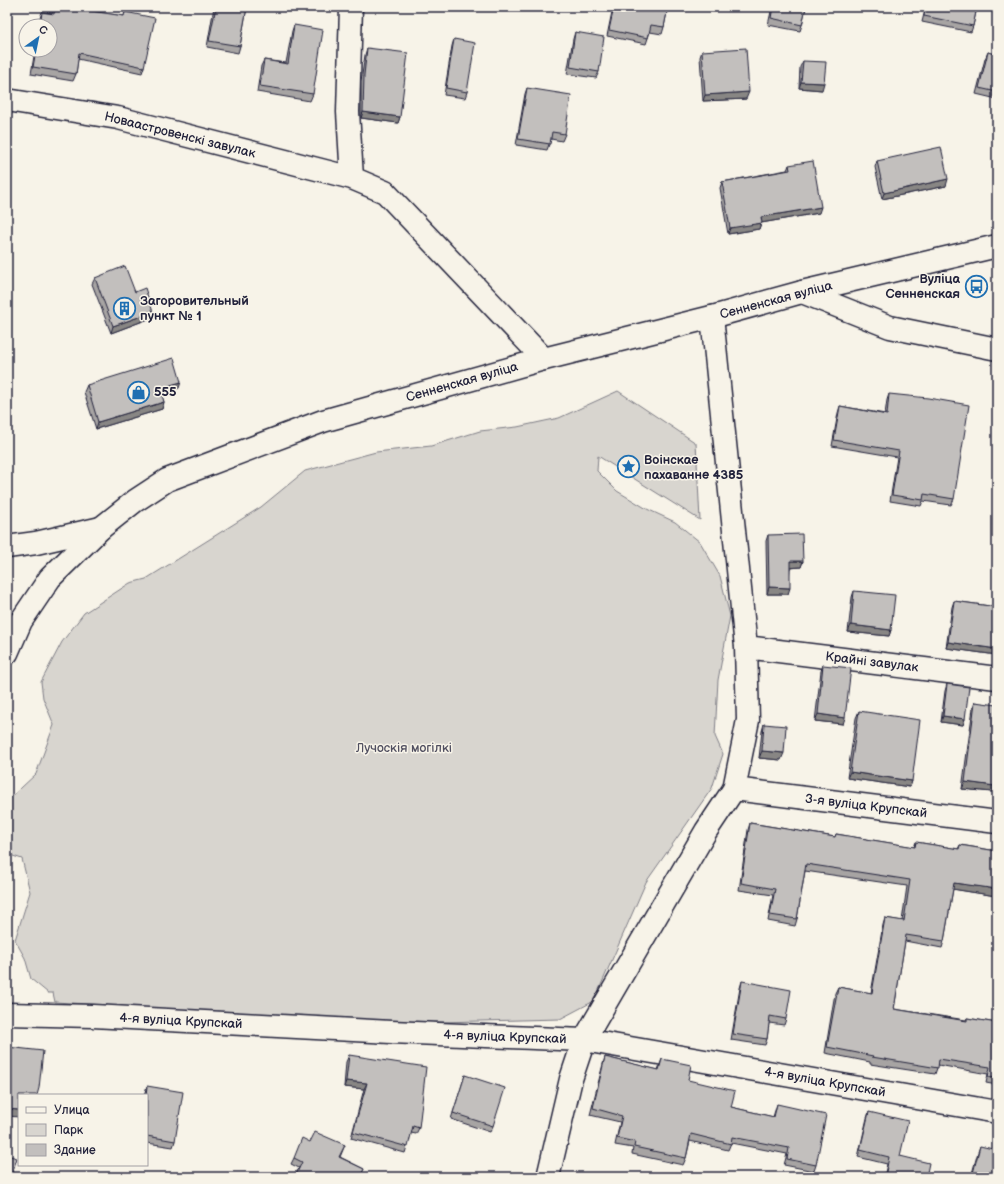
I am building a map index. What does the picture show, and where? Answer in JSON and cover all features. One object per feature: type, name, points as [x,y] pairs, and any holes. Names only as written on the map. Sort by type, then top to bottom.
[{"type":"street","points":[[351,7],[348,112],[352,178]]},
{"type":"street","name":"Новаастровенскі завулак","points":[[7,100],[118,118],[352,178],[385,192],[544,358]]},
{"type":"street","name":"Сенненская вуліца","points":[[7,654],[22,621],[50,578],[101,528],[135,501],[168,480],[324,421],[544,358],[712,317],[802,292],[997,246]]},
{"type":"street","points":[[802,292],[890,327],[997,349]]},
{"type":"street","points":[[548,1177],[571,1079],[584,1040],[706,830],[734,789],[748,720],[746,647],[712,317]]},
{"type":"street","points":[[7,547],[36,543],[101,528]]},
{"type":"street","name":"Крайні завулак","points":[[746,647],[997,678]]},
{"type":"street","name":"3-я вуліца Крупскай","points":[[734,789],[997,822]]},
{"type":"street","name":"4-я вуліца Крупскай","points":[[7,1014],[93,1016],[391,1032],[584,1040],[997,1112]]},
{"type":"green space","name":"Лучоскія могілкі","points":[[618,391],[696,443],[700,520],[598,456],[597,471],[617,491],[647,509],[675,522],[700,542],[720,576],[730,616],[718,680],[715,736],[723,754],[712,788],[646,882],[594,1001],[560,1019],[401,1023],[55,1002],[53,993],[48,993],[31,979],[25,958],[15,940],[30,892],[22,859],[7,854],[7,801],[36,774],[54,725],[43,698],[41,682],[62,642],[84,613],[130,583],[146,579],[261,507],[305,471],[376,452],[431,446],[480,431],[517,427],[559,418]]},
{"type":"building","points":[[55,7],[65,7],[124,16],[125,12],[155,18],[144,67],[79,53],[76,74],[33,67],[35,58],[58,58],[58,18],[41,18],[42,12],[54,14]]},
{"type":"building","points":[[216,7],[247,7],[240,46],[209,41]]},
{"type":"building","points":[[614,7],[668,7],[664,27],[651,25],[648,38],[609,30]]},
{"type":"building","points":[[773,7],[806,7],[802,25],[771,18]]},
{"type":"building","points":[[926,7],[977,7],[973,26],[924,16]]},
{"type":"building","points":[[294,25],[323,30],[313,94],[260,86],[264,60],[288,64]]},
{"type":"building","points":[[575,32],[604,37],[599,72],[570,67]]},
{"type":"building","points":[[454,39],[475,43],[467,92],[446,88]]},
{"type":"building","points":[[367,48],[408,53],[400,117],[363,112],[364,75]]},
{"type":"building","points":[[746,48],[749,92],[705,95],[702,51]]},
{"type":"building","points":[[988,52],[997,55],[997,92],[979,88]]},
{"type":"building","points":[[803,61],[826,62],[824,83],[801,82]]},
{"type":"building","points":[[527,88],[571,95],[565,134],[552,132],[550,144],[518,139]]},
{"type":"building","points":[[941,147],[948,179],[884,193],[877,161]]},
{"type":"building","points":[[813,161],[821,207],[761,217],[762,223],[730,228],[722,182],[790,170],[789,165]]},
{"type":"building","name":"Загоровительный пункт № 1","points":[[125,266],[135,292],[145,288],[153,312],[113,326],[95,278]]},
{"type":"building","points":[[174,358],[181,382],[160,388],[164,402],[98,422],[87,385]]},
{"type":"building","points":[[889,394],[928,398],[969,405],[954,499],[924,494],[923,500],[892,495],[899,451],[834,440],[840,406],[887,415]]},
{"type":"building","points":[[802,534],[803,561],[790,561],[790,588],[769,587],[768,535]]},
{"type":"building","points":[[854,591],[895,595],[891,630],[851,625]]},
{"type":"building","points":[[954,601],[997,607],[997,649],[948,642]]},
{"type":"building","points":[[823,665],[851,668],[845,718],[818,714]]},
{"type":"building","points":[[947,684],[969,687],[965,719],[943,716]]},
{"type":"building","points":[[975,702],[997,705],[997,768],[995,786],[965,782]]},
{"type":"building","points":[[859,711],[920,720],[912,781],[850,772]]},
{"type":"building","points":[[764,724],[786,726],[784,753],[762,751]]},
{"type":"building","points":[[750,823],[835,837],[836,834],[915,847],[916,842],[959,849],[960,845],[997,851],[997,889],[954,883],[944,941],[906,935],[894,1009],[967,1021],[967,1018],[997,1023],[997,1078],[988,1077],[990,1067],[939,1059],[938,1068],[872,1057],[873,1056],[827,1047],[838,987],[872,993],[885,918],[904,921],[910,880],[806,864],[797,919],[770,915],[775,889],[741,883]]},
{"type":"building","points":[[742,981],[791,990],[786,1019],[770,1016],[767,1039],[733,1034]]},
{"type":"building","points":[[7,1047],[43,1051],[37,1094],[18,1094],[18,1110],[7,1109]]},
{"type":"building","points":[[349,1055],[426,1067],[419,1128],[413,1126],[408,1147],[353,1132],[367,1083],[346,1081]]},
{"type":"building","points":[[605,1057],[659,1070],[662,1059],[691,1065],[688,1080],[735,1091],[731,1107],[774,1117],[777,1104],[826,1115],[816,1165],[787,1159],[789,1148],[732,1137],[731,1144],[691,1134],[686,1158],[634,1147],[635,1142],[617,1138],[622,1116],[593,1108]]},
{"type":"building","points":[[465,1075],[505,1088],[493,1126],[453,1113]]},
{"type":"building","points":[[147,1086],[183,1092],[175,1141],[148,1136],[148,1094],[146,1094]]},
{"type":"building","points":[[869,1112],[908,1121],[900,1156],[929,1163],[926,1177],[885,1177],[889,1157],[860,1150]]},
{"type":"building","points":[[315,1132],[345,1145],[339,1157],[364,1169],[360,1177],[336,1177],[331,1175],[330,1177],[295,1177],[302,1162],[294,1158],[302,1138],[310,1142]]},
{"type":"building","points":[[980,1146],[997,1150],[997,1177],[972,1177]]},
{"type":"building","points":[[7,1155],[17,1158],[11,1177],[7,1177]]},
{"type":"place","name":"Вуліца Сенненская","points":[[976,286]]},
{"type":"place","name":"Загоровительный пункт № 1","points":[[124,308]]},
{"type":"place","name":"555","points":[[138,392]]},
{"type":"place","name":"Воінскае пахаванне 4385","points":[[629,467]]}]
